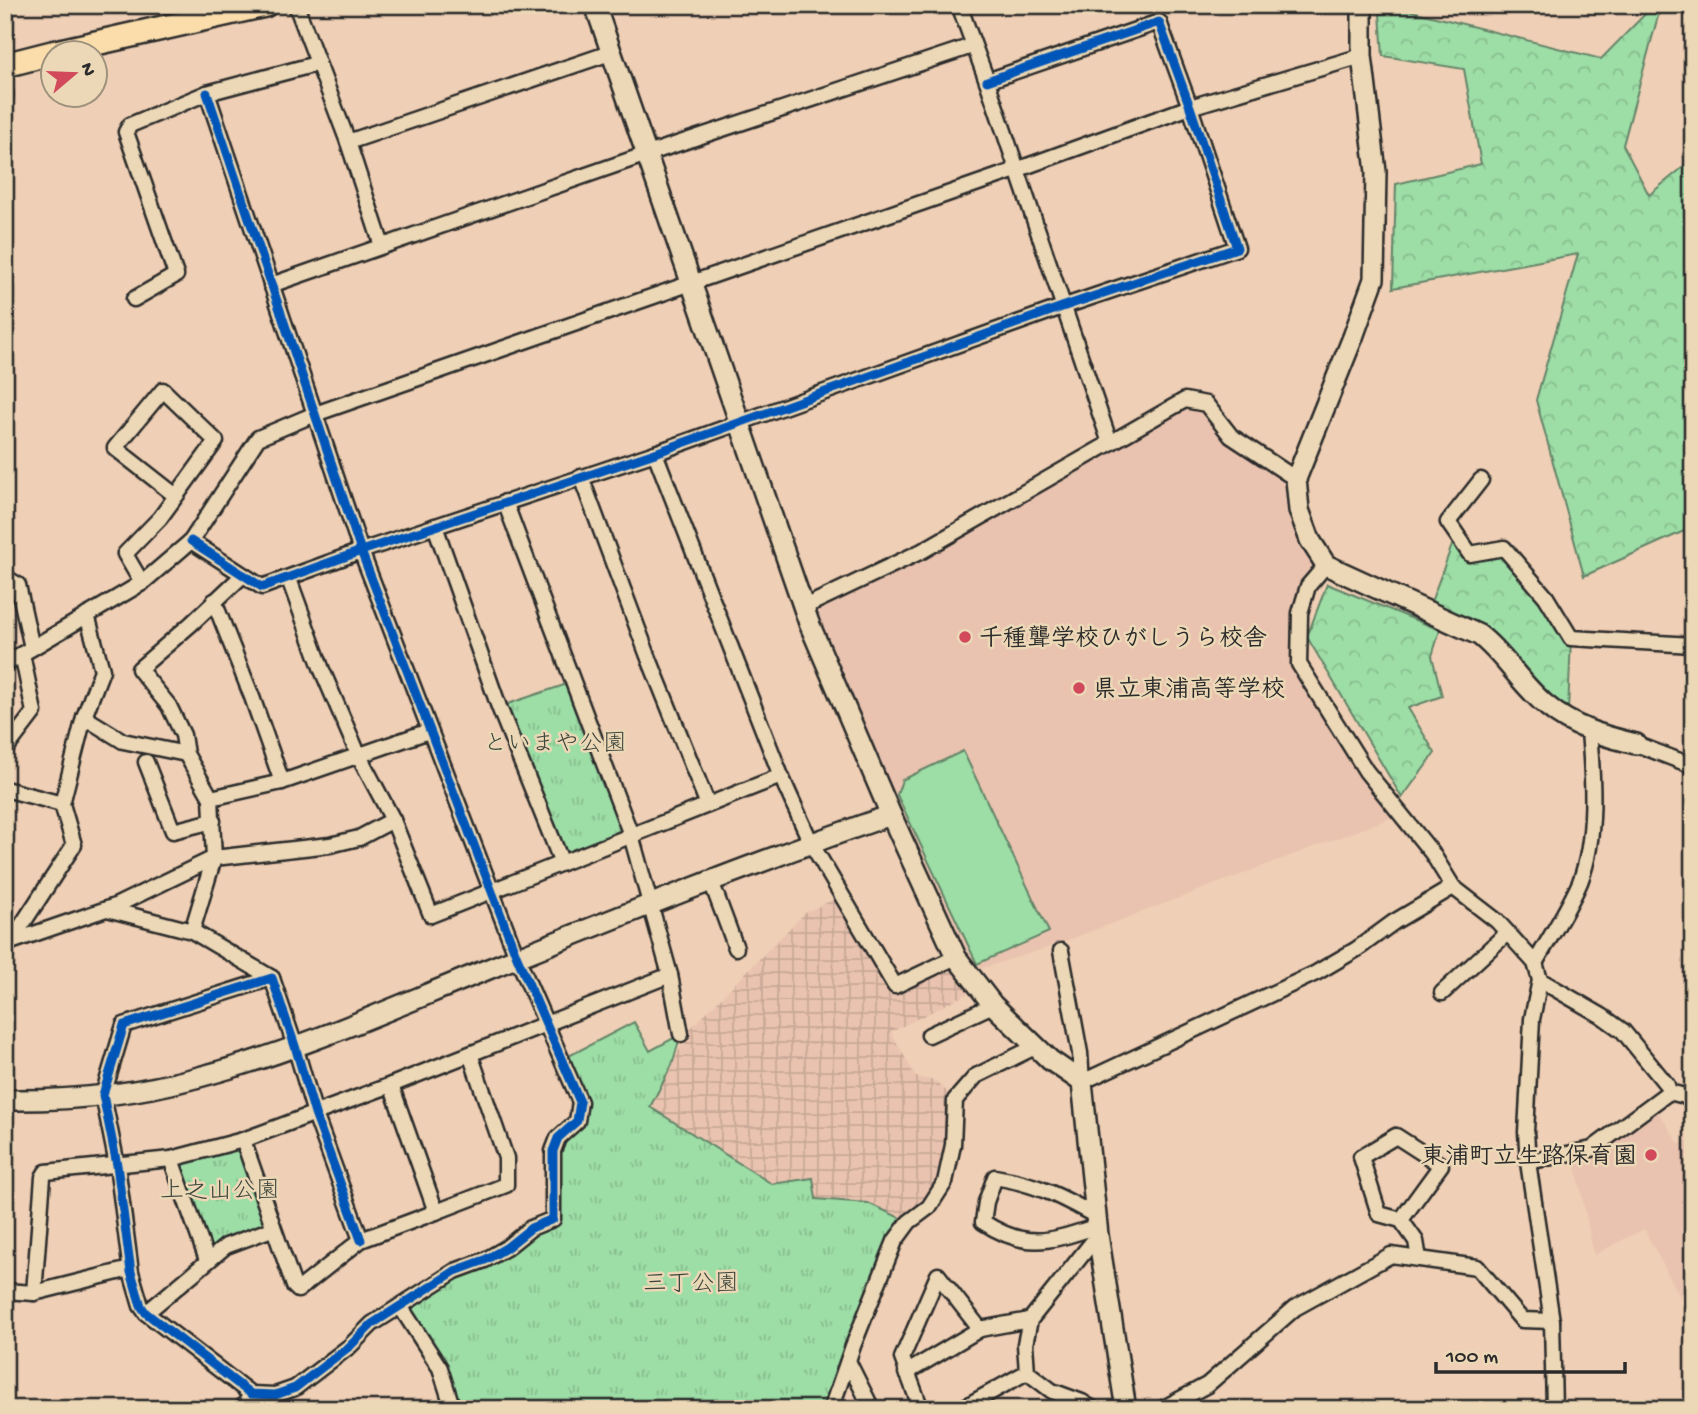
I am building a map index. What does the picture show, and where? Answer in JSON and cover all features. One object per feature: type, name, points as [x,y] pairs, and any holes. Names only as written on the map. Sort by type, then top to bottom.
[{"type":"main road","points":[[108,41],[265,5]]},
{"type":"main road","points":[[5,65],[38,57]]},
{"type":"street","points":[[296,5],[316,64],[348,142],[383,246]]},
{"type":"street","points":[[595,5],[804,607],[848,718],[891,815],[956,957],[993,1005],[1049,1060],[1082,1082]]},
{"type":"street","points":[[959,5],[1110,443]]},
{"type":"street","points":[[1362,5],[1362,56],[1376,172],[1374,279],[1296,479],[1299,510],[1310,540],[1326,565],[1479,635],[1498,650],[1514,672],[1547,706],[1588,732],[1636,744],[1693,766]]},
{"type":"street","points":[[191,541],[262,587],[361,551],[655,453],[1062,307],[1237,248],[1190,107],[1158,22],[987,81]]},
{"type":"street","points":[[271,285],[972,46]]},
{"type":"street","points":[[348,142],[610,52]]},
{"type":"street","points":[[5,664],[142,583],[191,541],[258,438],[315,414],[692,284],[1190,107],[1362,56]]},
{"type":"street","points":[[134,299],[176,275],[127,132],[130,125],[207,93],[316,64]]},
{"type":"street","points":[[5,91],[5,98]]},
{"type":"street","points":[[207,93],[361,551],[517,957],[580,1102],[577,1121],[558,1138],[553,1151],[553,1219],[531,1228],[506,1248],[485,1260],[455,1270],[372,1324],[350,1346],[296,1388],[275,1395],[251,1394],[146,1313],[141,1306],[130,1269],[117,1165],[103,1095],[124,1025],[272,978]]},
{"type":"street","points":[[142,583],[125,554],[160,518],[176,496],[216,441],[163,390],[115,448],[176,496]]},
{"type":"street","points":[[804,607],[922,551],[1185,400],[1206,404],[1231,436],[1296,479]]},
{"type":"street","points":[[655,453],[723,632],[811,843],[895,986],[956,957]]},
{"type":"street","points":[[581,477],[708,806]]},
{"type":"street","points":[[1481,480],[1448,522],[1470,554],[1503,548],[1546,597],[1571,638],[1693,645]]},
{"type":"street","points":[[505,502],[631,835],[670,975],[681,1034]]},
{"type":"street","points":[[435,526],[499,706],[562,863]]},
{"type":"street","points":[[1326,565],[1308,586],[1300,613],[1299,664],[1366,771],[1432,853],[1453,887],[1497,921],[1535,963],[1540,980],[1532,1019],[1526,1132],[1528,1162],[1552,1321],[1554,1409]]},
{"type":"street","points":[[192,931],[214,859],[211,798],[187,754],[183,735],[169,706],[139,669],[242,576]]},
{"type":"street","points":[[5,577],[18,585],[34,712],[5,750]]},
{"type":"street","points":[[289,579],[322,670],[358,754],[393,820],[431,915],[781,776]]},
{"type":"street","points":[[214,601],[253,697],[282,782]]},
{"type":"street","points":[[8,943],[74,845],[62,804],[83,717],[102,670],[87,615]]},
{"type":"street","points":[[83,717],[123,741],[187,754]]},
{"type":"street","points":[[211,798],[282,782],[429,731]]},
{"type":"street","points":[[1535,963],[1580,881],[1587,854],[1593,776],[1588,732]]},
{"type":"street","points":[[146,762],[173,831],[212,821]]},
{"type":"street","points":[[5,789],[62,804]]},
{"type":"street","points":[[5,1100],[103,1095],[158,1087],[200,1077],[296,1046],[650,904],[891,815]]},
{"type":"street","points":[[8,943],[107,909],[214,859],[330,845],[359,838],[393,820]]},
{"type":"street","points":[[711,881],[736,948]]},
{"type":"street","points":[[1082,1082],[1316,973],[1453,887]]},
{"type":"street","points":[[107,909],[192,931],[272,978],[296,1046],[315,1114],[361,1240]]},
{"type":"street","points":[[1442,993],[1506,934]]},
{"type":"street","points":[[1061,951],[1080,1053],[1097,1226],[1126,1409]]},
{"type":"street","points":[[34,1293],[43,1177],[46,1172],[171,1159],[243,1140],[670,975]]},
{"type":"street","points":[[1540,980],[1623,1031],[1667,1085],[1669,1092]]},
{"type":"street","points":[[929,1035],[993,1005]]},
{"type":"street","points":[[831,1409],[895,1241],[909,1223],[929,1207],[945,1182],[953,1145],[955,1100],[976,1076],[1037,1046]]},
{"type":"street","points":[[243,1140],[272,1229],[293,1286],[298,1290],[361,1240],[506,1185],[506,1158],[470,1054]]},
{"type":"street","points":[[391,1085],[436,1212]]},
{"type":"street","points":[[1669,1092],[1693,1098]]},
{"type":"street","points":[[1528,1162],[1592,1149],[1669,1092]]},
{"type":"street","points":[[1401,1220],[1441,1165],[1396,1136],[1361,1157],[1379,1214],[1401,1220],[1416,1241],[1419,1259]]},
{"type":"street","points":[[171,1159],[207,1260]]},
{"type":"street","points":[[995,1177],[1025,1182],[1052,1191],[1097,1226],[1052,1240],[1031,1241],[1004,1235],[983,1222],[986,1202],[995,1177]]},
{"type":"street","points":[[1093,1409],[1072,1404],[1027,1372],[1025,1345],[1030,1321],[1097,1226]]},
{"type":"street","points":[[146,1313],[226,1246],[272,1229]]},
{"type":"street","points":[[1162,1409],[1207,1385],[1295,1308],[1391,1255],[1477,1266],[1522,1320],[1552,1321]]},
{"type":"street","points":[[5,1291],[34,1293],[130,1269]]},
{"type":"street","points":[[921,1409],[902,1359],[938,1275],[980,1329]]},
{"type":"street","points":[[400,1306],[440,1368],[453,1409]]},
{"type":"street","points":[[906,1373],[980,1329],[1030,1321]]},
{"type":"street","points":[[848,1361],[872,1409]]},
{"type":"street","points":[[961,1409],[1027,1372]]},
{"type":"street","points":[[242,1409],[251,1394]]},
{"type":"shaded area","name":"県立東浦高等学校","points":[[1206,404],[1231,436],[1296,479],[1326,565],[1308,586],[1299,664],[1401,814],[1047,948],[967,973],[816,619],[818,605],[917,562],[1164,410]]},
{"type":"shaded area","points":[[842,896],[895,985],[956,957],[979,988],[891,1032],[916,1077],[936,1081],[955,1100],[945,1182],[909,1222],[816,1199],[813,1178],[772,1184],[649,1106],[691,1028],[806,912]]},
{"type":"shaded area","points":[[1653,1104],[1679,1144],[1693,1137],[1693,1321],[1644,1229],[1594,1255],[1576,1167],[1580,1157]]},
{"type":"green space","points":[[1654,5],[1661,5],[1623,145],[1649,195],[1693,159],[1693,527],[1584,576],[1536,400],[1578,254],[1393,288],[1396,184],[1481,164],[1464,69],[1383,56],[1380,14],[1408,10],[1601,59]]},
{"type":"green space","points":[[1454,540],[1470,554],[1504,548],[1571,638],[1568,712],[1522,673],[1488,631],[1431,602]]},
{"type":"green space","points":[[1327,584],[1440,630],[1432,656],[1442,696],[1408,708],[1435,753],[1402,798],[1307,637]]},
{"type":"green space","name":"といまや公園","points":[[573,682],[631,835],[562,863],[499,707]]},
{"type":"green space","points":[[963,751],[1049,932],[977,964],[897,795],[902,780]]},
{"type":"green space","name":"三丁公園","points":[[634,1022],[650,1051],[681,1034],[672,1065],[650,1107],[772,1184],[813,1178],[816,1199],[868,1203],[909,1222],[831,1409],[453,1409],[440,1368],[400,1306],[553,1219],[553,1151],[580,1102],[561,1060]]},
{"type":"green space","name":"上之山公園","points":[[240,1150],[265,1223],[262,1228],[212,1251],[208,1248],[178,1167],[181,1163]]},
{"type":"cycle path","points":[[191,541],[262,587],[361,551],[655,453],[1062,307],[1237,248],[1159,22],[987,81]]},
{"type":"cycle path","points":[[207,93],[361,551],[517,957],[580,1102],[577,1121],[558,1138],[553,1151],[553,1219],[531,1228],[506,1248],[485,1260],[455,1271],[372,1324],[350,1346],[295,1388],[275,1395],[251,1394],[146,1313],[141,1306],[131,1272],[117,1165],[103,1095],[124,1025],[272,978],[315,1114],[361,1240]]},
{"type":"place","name":"千種聾学校ひがしうら校舎","points":[[965,637]]},
{"type":"place","name":"県立東浦高等学校","points":[[1079,688]]},
{"type":"place","name":"東浦町立生路保育園","points":[[1651,1155]]}]
